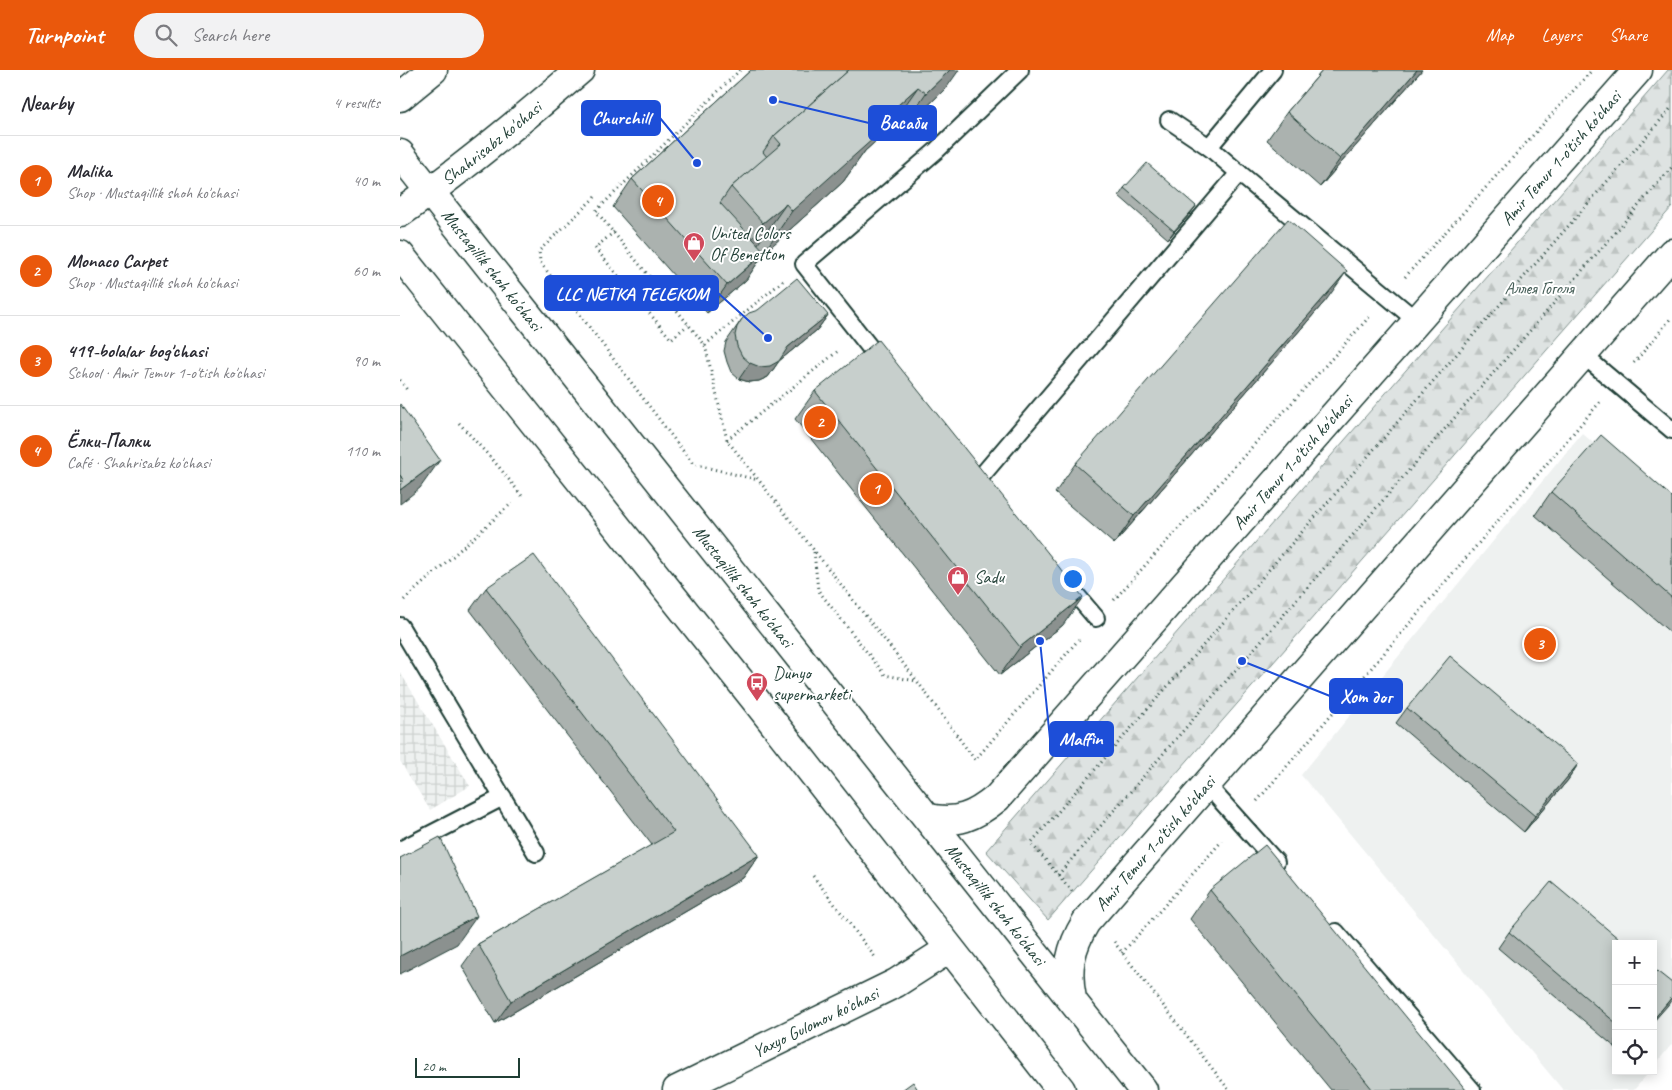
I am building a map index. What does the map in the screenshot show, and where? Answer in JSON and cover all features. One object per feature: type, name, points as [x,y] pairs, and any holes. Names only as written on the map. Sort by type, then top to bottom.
[{"type":"main road","points":[[400,97],[433,70]]},
{"type":"main road","name":"Shahrisabz ko'chasi","points":[[400,213],[517,125],[580,70]]},
{"type":"main road","name":"Amir Temur 1-o'tish ko'chasi","points":[[928,818],[946,820],[966,818],[983,809],[996,798],[1638,70]]},
{"type":"main road","name":"Mustaqillik shoh ko'chasi","points":[[400,154],[1143,1090]]},
{"type":"main road","name":"Amir Temur 1-o'tish ko'chasi","points":[[1072,999],[1068,974],[1070,962],[1076,940],[1086,922],[1672,253]]},
{"type":"main road","points":[[400,255],[757,702],[1061,1090]]},
{"type":"main road","name":"Yaxyo Gulomov ko'chasi","points":[[677,1090],[896,983],[949,949]]},
{"type":"lane","points":[[890,372],[804,264],[937,150],[1020,70]]},
{"type":"lane","points":[[1209,147],[1273,70]]},
{"type":"lane","points":[[1169,120],[1209,147],[1417,321]]},
{"type":"lane","points":[[978,480],[1239,173]]},
{"type":"lane","points":[[1583,355],[1672,430]]},
{"type":"lane","points":[[965,465],[990,495]]},
{"type":"lane","points":[[1059,575],[1096,618]]},
{"type":"lane","points":[[400,626],[536,853]]},
{"type":"lane","points":[[1206,784],[1285,873]]},
{"type":"lane","points":[[400,850],[503,797]]},
{"type":"lane","points":[[1324,918],[1472,1090]]},
{"type":"path","points":[[740,70],[596,211],[705,344],[728,440],[917,681],[975,760],[1096,618],[1592,70]]},
{"type":"path","points":[[1074,894],[1031,842],[1672,107]]},
{"type":"path","points":[[1058,875],[1672,167]]},
{"type":"path","points":[[594,196],[539,250],[540,262],[693,464],[758,480]]},
{"type":"path","points":[[614,232],[595,248],[671,339],[688,325]]},
{"type":"path","points":[[705,344],[804,264]]},
{"type":"path","points":[[1122,953],[1240,821],[1672,317]]},
{"type":"path","points":[[728,440],[859,334]]},
{"type":"path","points":[[400,380],[406,390]]},
{"type":"path","points":[[460,423],[522,496]]},
{"type":"path","points":[[400,603],[512,503]]},
{"type":"path","points":[[814,551],[818,590],[885,675],[917,681]]},
{"type":"path","points":[[813,876],[896,983]]},
{"type":"path","points":[[1114,942],[1228,1090]]},
{"type":"shaded area","points":[[1582,433],[1672,513],[1672,1044],[1657,1062],[1657,940],[1612,940],[1612,1075],[1647,1075],[1634,1090],[1563,1090],[1301,775]]},
{"type":"shaded area","points":[[400,672],[470,786],[430,810],[400,761]]},
{"type":"green space","name":"Аллея Гоголя","points":[[1668,70],[1672,70],[1672,207],[1048,920],[986,851]]},
{"type":"building","points":[[751,70],[849,70],[774,136],[763,152],[767,157],[731,187],[720,203],[765,252],[727,285],[632,179]]},
{"type":"building","points":[[849,70],[950,70],[926,93],[918,87],[868,132],[874,138],[792,211],[786,204],[763,223],[731,187],[781,144],[774,136]]},
{"type":"building","points":[[1323,70],[1417,70],[1340,159],[1287,112]]},
{"type":"building","points":[[1147,163],[1196,206],[1174,231],[1124,188]]},
{"type":"building","points":[[1288,219],[1347,271],[1134,516],[1075,464]]},
{"type":"building","points":[[797,278],[828,315],[788,347],[779,361],[770,366],[760,367],[750,363],[742,356],[737,346],[735,335],[737,327],[749,313],[758,310]]},
{"type":"building","points":[[878,340],[1083,597],[1020,647],[815,391]]},
{"type":"building","points":[[400,404],[440,460],[400,490],[403,480],[400,475]]},
{"type":"building","points":[[1601,435],[1672,497],[1672,598],[1551,492]]},
{"type":"building","points":[[534,555],[759,855],[511,1001],[478,944],[674,832],[486,588]]},
{"type":"building","points":[[1450,656],[1578,764],[1535,816],[1407,708]]},
{"type":"building","points":[[440,837],[477,916],[400,956],[400,858]]},
{"type":"building","points":[[1265,845],[1466,1090],[1373,1090],[1210,890]]},
{"type":"building","points":[[1551,882],[1620,940],[1612,940],[1612,1020],[1509,932]]},
{"type":"building","points":[[1657,971],[1672,983],[1672,997],[1657,1015]]},
{"type":"building","points":[[913,1082],[918,1090],[902,1090]]},
{"type":"place","name":"Васаби","points":[[773,100]]},
{"type":"place","name":"Churchill","points":[[697,163]]},
{"type":"place","name":"Ёлки-Палки","points":[[658,201]]},
{"type":"place","name":"United Colors Of Benetton","points":[[694,262]]},
{"type":"place","name":"LLC NETKA TELEKOM","points":[[768,338]]},
{"type":"place","name":"Monaco Carpet","points":[[820,422]]},
{"type":"place","name":"Malika","points":[[876,489]]},
{"type":"place","name":"Sadu","points":[[958,596]]},
{"type":"place","name":"Maffin","points":[[1040,641]]},
{"type":"place","name":"419-bolalar bog'chasi","points":[[1540,644]]},
{"type":"place","name":"Хот дог","points":[[1242,661]]},
{"type":"place","name":"Dunyo supermarketi","points":[[757,702]]}]
